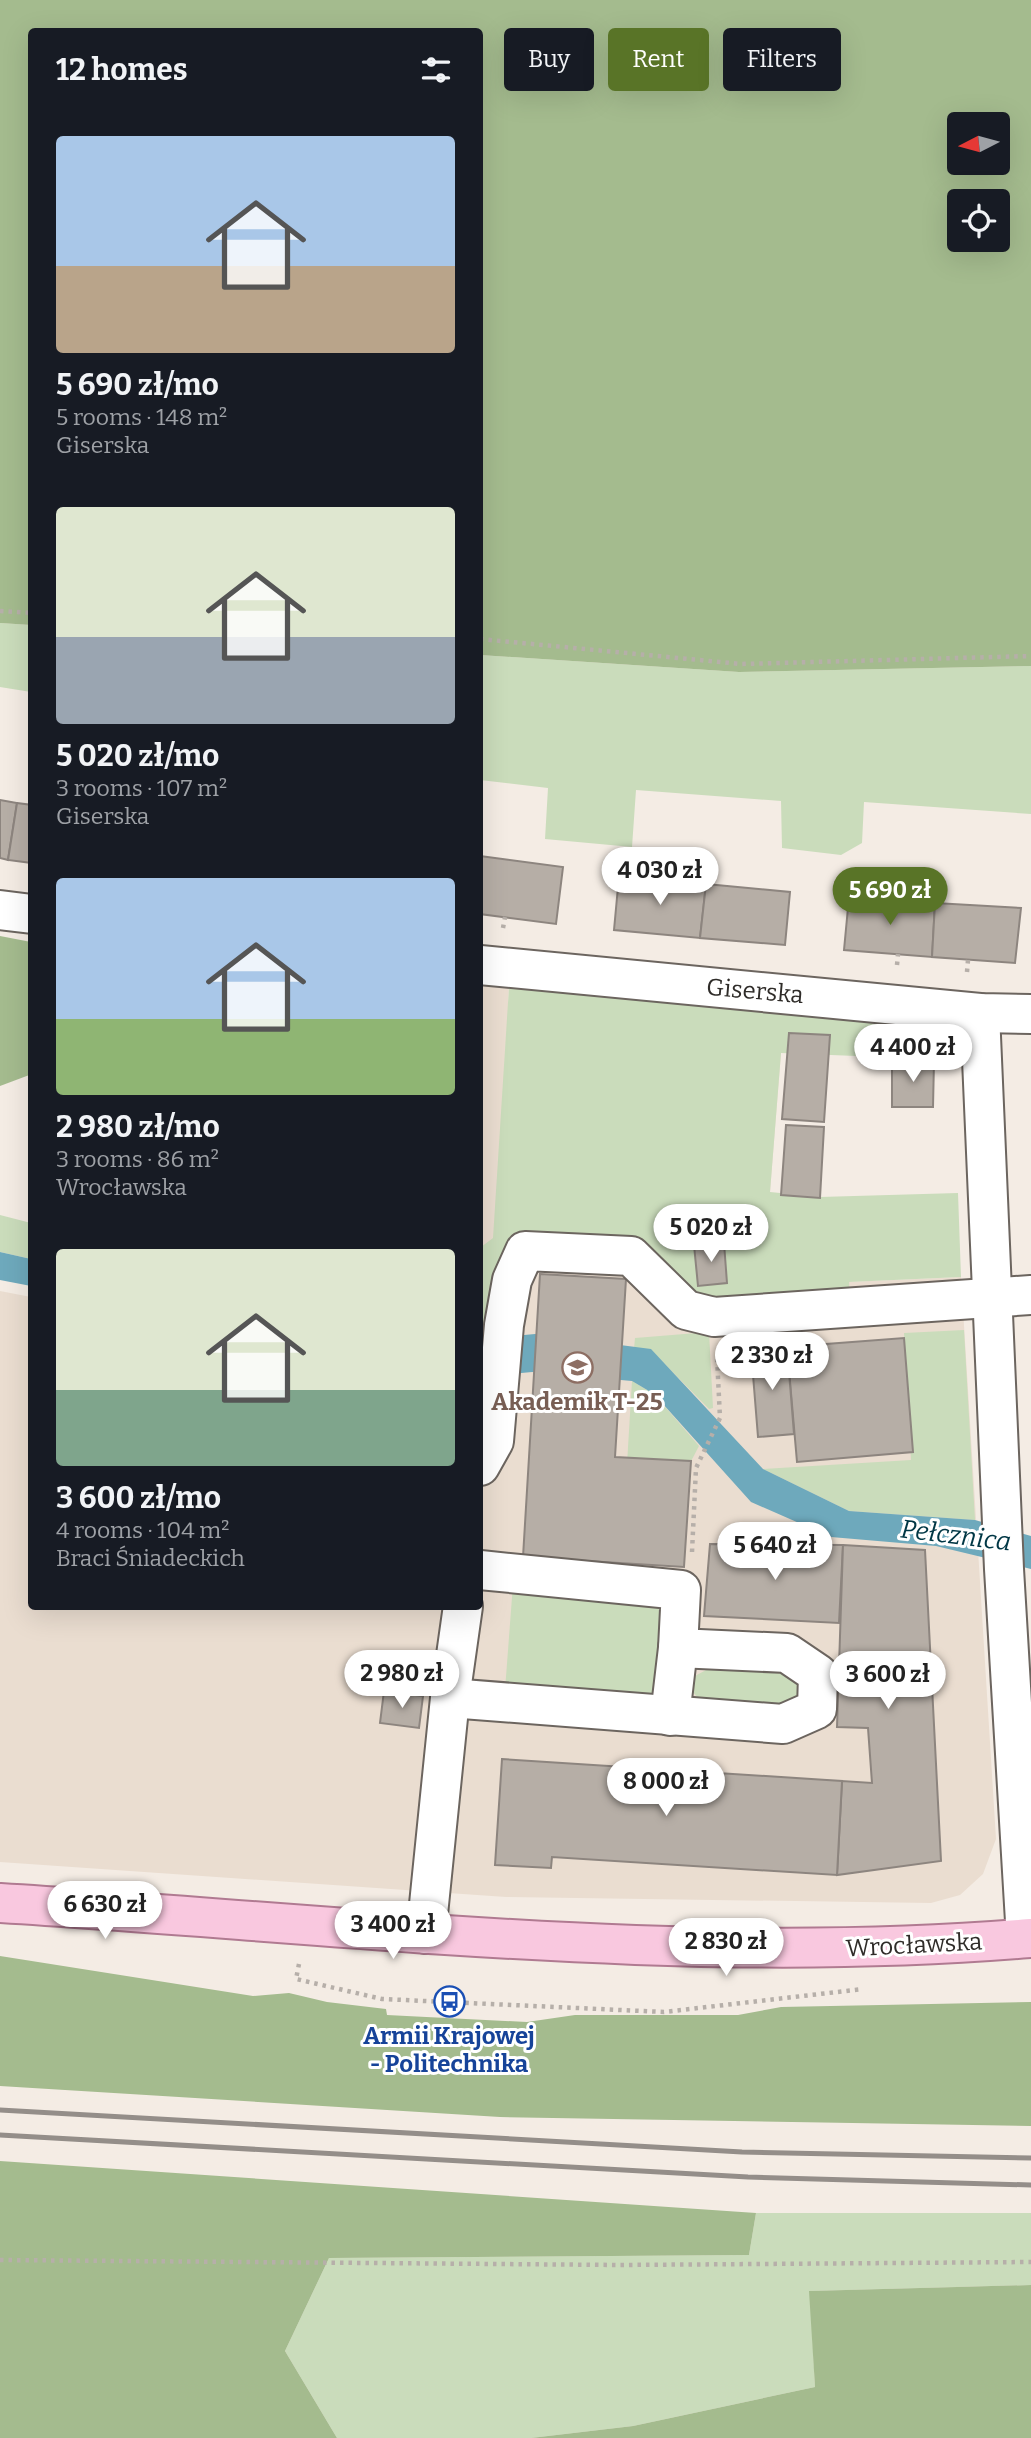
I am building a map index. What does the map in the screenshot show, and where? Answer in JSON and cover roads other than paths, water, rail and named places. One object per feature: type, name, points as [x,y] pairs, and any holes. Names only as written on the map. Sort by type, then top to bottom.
[{"type":"main road","name":"Wrocławska","points":[[0,1903],[608,1945],[748,1948],[910,1946],[1029,1938]]},
{"type":"street","points":[[0,910],[28,914]]},
{"type":"street","name":"Giserska","points":[[483,965],[980,1013],[1031,1014]]},
{"type":"street","points":[[980,1013],[1004,1569],[1029,1938]]},
{"type":"street","points":[[483,1461],[494,1441],[504,1325],[512,1280],[525,1251],[631,1256],[686,1310],[714,1317],[1031,1295]]},
{"type":"street","points":[[483,1570],[681,1590],[670,1716]]},
{"type":"street","points":[[426,1934],[450,1698],[462,1610]]},
{"type":"street","points":[[450,1698],[783,1724],[817,1709],[818,1674],[787,1653],[678,1648]]},
{"type":"water","points":[[0,1252],[28,1258],[28,1285],[0,1280]]},
{"type":"water","name":"Pełcznica","points":[[535,1334],[651,1349],[763,1469],[849,1511],[975,1520],[1031,1536],[1031,1569],[936,1546],[831,1537],[751,1502],[654,1394],[632,1381],[532,1372],[483,1377],[483,1339]]},
{"type":"railway","points":[[0,2110],[742,2152],[1031,2158]]},
{"type":"railway","points":[[0,2135],[748,2177],[1031,2185]]},
{"type":"place","name":"Akademik T-25","points":[[577,1368]]},
{"type":"place","name":"Armii Krajowej - Politechnika","points":[[449,2002]]}]
